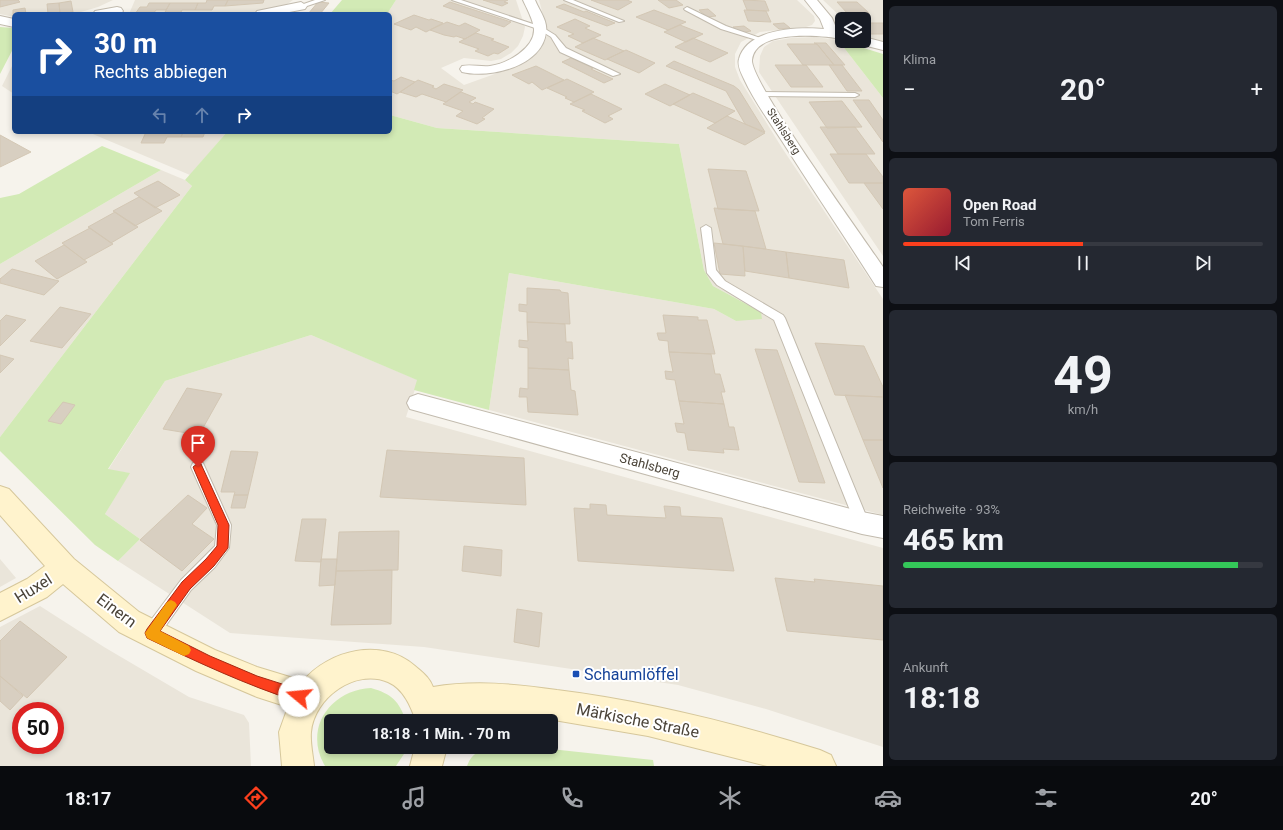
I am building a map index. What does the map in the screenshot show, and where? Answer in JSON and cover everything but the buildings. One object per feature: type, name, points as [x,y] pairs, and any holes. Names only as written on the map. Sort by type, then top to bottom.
[{"type":"main road","name":"Einern","points":[[0,497],[64,568],[129,622],[206,660],[257,682],[307,698]]},
{"type":"main road","name":"Huxel","points":[[0,608],[37,588],[64,568]]},
{"type":"main road","points":[[298,766],[294,752],[294,733],[299,715],[307,698],[317,685],[329,675],[343,668],[357,664],[371,663],[385,665],[398,670],[410,678],[420,690],[430,712]]},
{"type":"main road","name":"Märkische Straße","points":[[430,712],[442,700],[507,699],[574,707],[696,730],[758,746],[820,766]]},
{"type":"main road","points":[[426,766],[429,754]]},
{"type":"street","points":[[117,12],[124,0]]},
{"type":"street","points":[[467,69],[491,70],[518,60],[531,49],[538,39],[540,28],[529,0]]},
{"type":"street","name":"Stahlsberg","points":[[811,0],[835,31]]},
{"type":"street","points":[[271,12],[301,6]]},
{"type":"street","points":[[0,20],[12,22]]},
{"type":"street","name":"Stahlsberg","points":[[835,34],[800,32],[772,36],[754,45],[746,58],[746,68],[760,94],[883,281]]},
{"type":"street","points":[[871,42],[883,46]]},
{"type":"street","name":"Stahlsberg","points":[[418,403],[873,525]]},
{"type":"lane","points":[[301,6],[322,0]]},
{"type":"lane","points":[[456,0],[540,28],[553,36],[563,50],[616,74]]},
{"type":"lane","points":[[567,0],[621,21]]},
{"type":"lane","points":[[687,9],[700,18],[734,34],[763,40]]},
{"type":"lane","points":[[760,94],[855,95]]},
{"type":"lane","points":[[706,228],[711,271],[721,283],[779,318],[873,525]]},
{"type":"lane","points":[[151,633],[186,586],[222,548],[224,525],[198,467]]},
{"type":"shaded area","points":[[0,0],[113,0],[98,7],[81,12],[12,12],[12,17],[0,14]]},
{"type":"shaded area","points":[[135,0],[293,0],[286,5],[254,12],[130,12]]},
{"type":"shaded area","points":[[396,0],[516,0],[525,27],[523,36],[518,46],[511,53],[501,59],[491,61],[464,58],[441,68],[464,85],[517,66],[538,52],[548,34],[539,0],[797,0],[814,16],[815,21],[812,25],[760,32],[741,42],[735,54],[735,67],[740,80],[782,148],[883,299],[883,515],[489,410],[509,273],[714,309],[736,321],[761,312],[713,286],[704,270],[679,144],[437,128],[392,116],[392,12],[388,12]]},
{"type":"shaded area","points":[[823,0],[883,0],[883,43],[871,39],[871,12],[836,12]]},
{"type":"shaded area","points":[[814,37],[835,40],[835,48],[844,48],[883,98],[883,256],[759,72],[760,56],[764,47],[773,41],[791,38]]},
{"type":"shaded area","points":[[12,66],[12,93],[2,86]]},
{"type":"shaded area","points":[[93,134],[225,134],[190,175]]},
{"type":"shaded area","points":[[161,170],[185,180],[192,186],[0,437],[0,264]]},
{"type":"shaded area","points":[[311,335],[418,380],[406,417],[883,548],[883,747],[766,709],[678,685],[424,647],[230,633],[118,561],[140,539],[105,514],[129,473],[108,470],[165,381]]},
{"type":"shaded area","points":[[0,559],[16,578],[0,587]]},
{"type":"shaded area","points":[[40,606],[104,647],[189,697],[244,715],[249,723],[251,766],[0,766],[0,627]]},
{"type":"green space","points":[[342,0],[396,0],[388,12],[332,12]]},
{"type":"green space","points":[[0,27],[12,28],[12,51],[0,74]]},
{"type":"green space","points":[[844,48],[864,48],[883,54],[883,98]]},
{"type":"green space","points":[[392,116],[437,128],[679,144],[704,270],[713,286],[761,312],[762,319],[736,321],[714,309],[509,273],[489,410],[414,390],[417,380],[311,335],[165,381],[108,469],[130,473],[105,514],[140,539],[118,561],[95,545],[0,451],[0,437],[192,186],[185,180],[225,134],[392,134]]},
{"type":"green space","points":[[102,146],[161,170],[0,264],[0,198],[19,194]]},
{"type":"green space","points":[[371,688],[384,693],[394,699],[401,708],[403,714],[324,714],[343,696],[356,690]]},
{"type":"green space","points":[[324,714],[324,754],[404,754],[396,766],[325,766],[319,752],[317,738],[319,726]]},
{"type":"green space","points":[[558,750],[653,760],[654,766],[467,766],[470,759],[475,754],[558,754]]},
{"type":"slow traffic","points":[[171,605],[151,633],[184,650]]},
{"type":"place","name":"Schaumlöffel","points":[[576,674]]},
{"type":"route","points":[[198,467],[224,525],[222,548],[186,586],[151,633],[206,660],[257,682],[299,696]]}]
